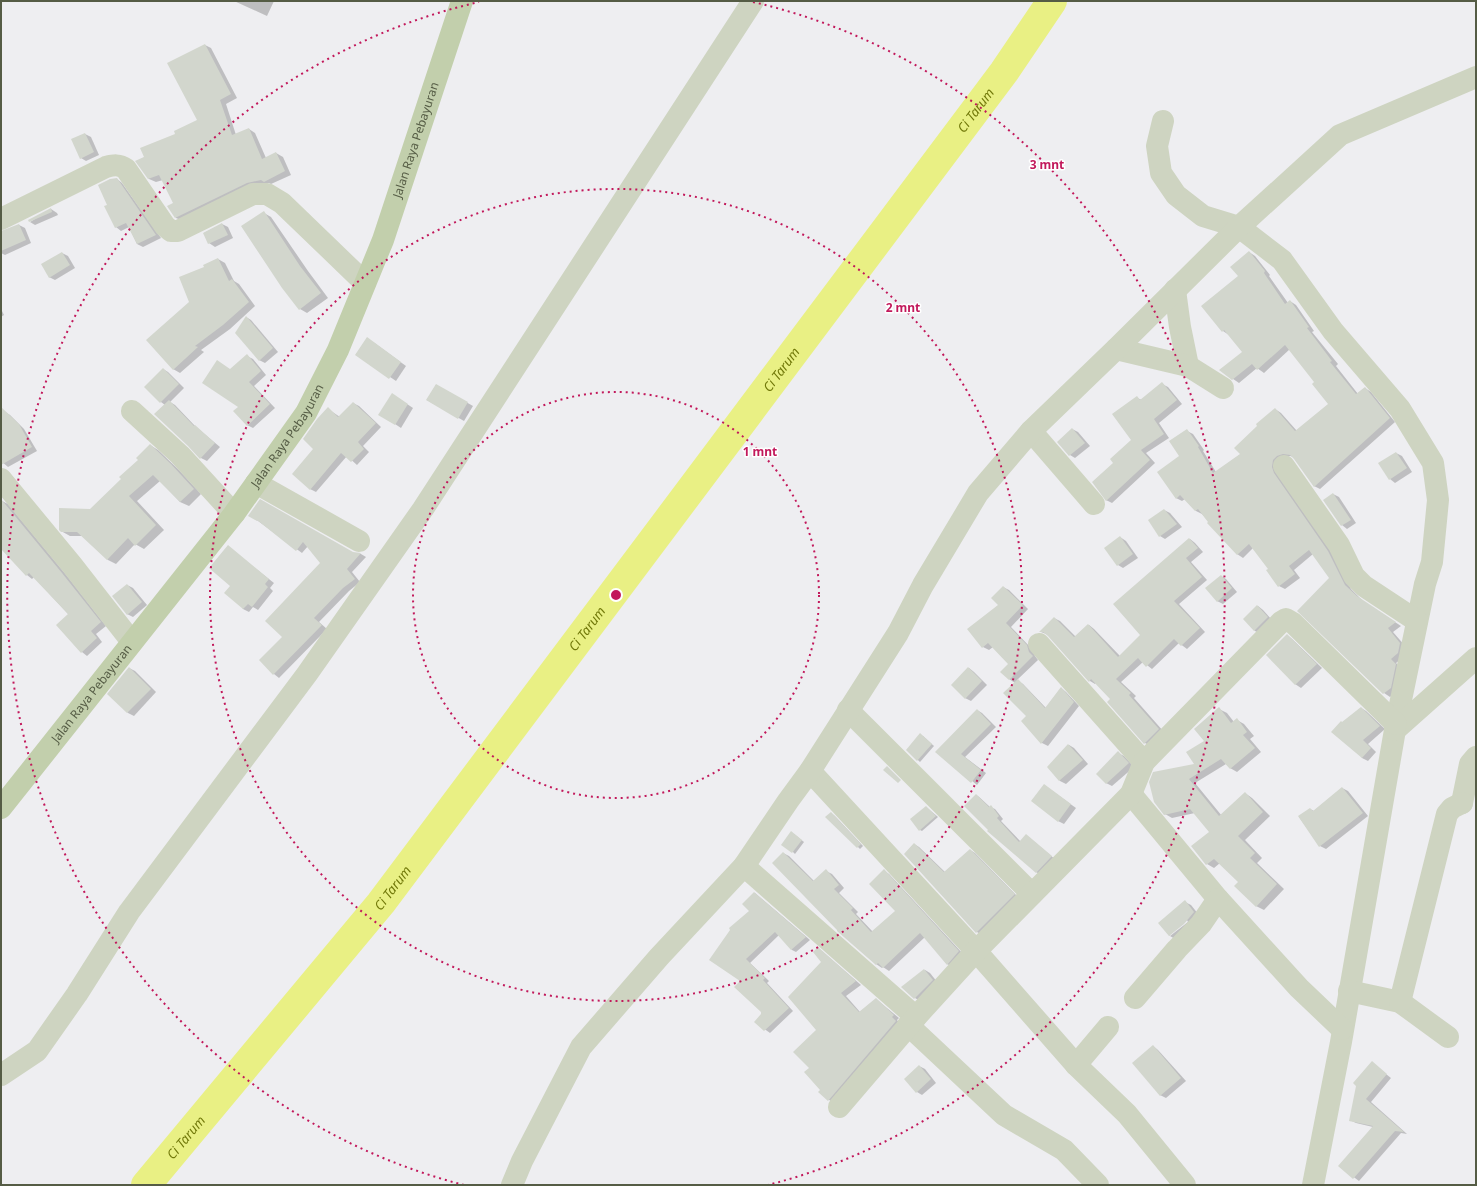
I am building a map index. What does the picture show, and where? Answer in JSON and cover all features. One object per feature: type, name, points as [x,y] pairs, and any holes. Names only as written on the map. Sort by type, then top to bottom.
[{"type":"main road","name":"Jalan Raya Pebayuran","points":[[1,808],[234,514],[306,414],[338,350],[384,240],[462,1]]},
{"type":"street","points":[[1,1075],[37,1051],[77,994],[129,912],[307,674],[423,509],[753,1]]},
{"type":"street","points":[[512,1185],[522,1161],[581,1047],[659,957],[744,866],[810,771],[898,633],[923,585],[978,493],[1031,430],[1116,349],[1239,227],[1340,135],[1476,77]]},
{"type":"street","points":[[1163,121],[1157,146],[1161,172],[1176,195],[1203,216],[1239,227],[1282,260],[1333,331],[1400,409],[1433,463],[1438,500],[1432,562],[1425,584],[1395,727],[1350,991],[1313,1185]]},
{"type":"street","points":[[1,219],[106,167],[114,164],[121,165],[126,169],[165,226],[171,231],[178,231],[253,194],[267,194],[282,203],[365,283]]},
{"type":"street","points":[[1175,290],[1180,327],[1188,366]]},
{"type":"street","points":[[1116,349],[1188,366],[1223,388]]},
{"type":"street","points":[[132,411],[180,455],[234,514]]},
{"type":"street","points":[[1031,430],[1094,504]]},
{"type":"street","points":[[1284,466],[1339,545],[1354,576],[1364,586],[1417,621]]},
{"type":"street","points":[[1,479],[72,564],[132,642]]},
{"type":"street","points":[[256,483],[359,540]]},
{"type":"street","points":[[839,1107],[912,1021],[976,951],[1131,794],[1144,762],[1281,622],[1286,619],[1294,623],[1395,727]]},
{"type":"street","points":[[1039,644],[1144,762]]},
{"type":"street","points":[[1395,727],[1476,658]]},
{"type":"street","points":[[848,710],[1032,894]]},
{"type":"street","points":[[1400,1002],[1447,814],[1452,808],[1469,808],[1470,764],[1476,757]]},
{"type":"street","points":[[810,771],[976,951],[1076,1065],[1127,1114],[1185,1185]]},
{"type":"street","points":[[1131,794],[1218,899],[1299,988],[1342,1029]]},
{"type":"street","points":[[744,866],[912,1021],[1004,1115],[1064,1150],[1098,1185]]},
{"type":"street","points":[[1135,998],[1177,949],[1201,924],[1218,899]]},
{"type":"street","points":[[1350,991],[1400,1002],[1448,1037]]},
{"type":"street","points":[[1076,1065],[1108,1027]]},
{"type":"building","points":[[205,44],[231,94],[220,100],[232,135],[249,128],[262,159],[276,152],[285,171],[264,182],[261,180],[247,183],[175,218],[167,206],[173,203],[159,175],[148,179],[135,161],[144,157],[140,148],[175,134],[174,131],[197,120],[167,63]]},
{"type":"building","points":[[85,133],[94,152],[80,159],[71,139]]},
{"type":"building","points":[[117,178],[156,235],[137,244],[126,223],[115,228],[104,206],[107,205],[98,185],[110,179]]},
{"type":"building","points":[[51,208],[52,212],[29,222],[28,220]]},
{"type":"building","points":[[264,211],[300,266],[321,293],[299,310],[282,288],[241,226]]},
{"type":"building","points":[[222,223],[228,235],[208,244],[203,233]]},
{"type":"building","points":[[19,224],[26,240],[1,251],[1,231]]},
{"type":"building","points":[[1249,251],[1265,271],[1264,273],[1285,304],[1290,300],[1309,327],[1307,328],[1332,361],[1330,362],[1356,394],[1365,387],[1390,418],[1314,487],[1290,455],[1283,454],[1277,456],[1273,460],[1272,467],[1274,473],[1328,551],[1345,585],[1357,596],[1396,622],[1388,628],[1400,643],[1398,653],[1391,659],[1396,664],[1391,688],[1383,694],[1297,611],[1329,578],[1309,550],[1289,566],[1295,574],[1278,587],[1266,570],[1268,569],[1249,544],[1237,555],[1207,523],[1208,522],[1198,509],[1195,511],[1180,495],[1176,499],[1157,472],[1179,456],[1169,441],[1187,429],[1199,446],[1198,447],[1213,473],[1240,454],[1234,448],[1257,426],[1256,424],[1275,408],[1295,431],[1328,404],[1312,384],[1314,382],[1285,345],[1257,370],[1252,364],[1232,380],[1219,370],[1242,352],[1224,330],[1222,332],[1201,306],[1238,276],[1230,267]]},
{"type":"building","points":[[62,252],[70,265],[49,278],[41,264]]},
{"type":"building","points":[[218,258],[229,281],[232,279],[249,302],[223,325],[195,346],[198,347],[173,370],[146,340],[189,302],[179,277],[204,267],[203,265]]},
{"type":"building","points":[[246,316],[273,348],[259,361],[235,333]]},
{"type":"building","points":[[367,337],[401,362],[389,379],[355,355]]},
{"type":"building","points":[[247,354],[261,371],[249,382],[270,404],[247,426],[233,411],[238,407],[202,383],[217,360],[230,369]]},
{"type":"building","points":[[163,368],[179,384],[160,403],[144,387]]},
{"type":"building","points":[[1162,382],[1177,400],[1154,419],[1164,434],[1141,450],[1150,460],[1106,501],[1092,482],[1113,463],[1110,459],[1131,440],[1112,414],[1137,396],[1140,400]]},
{"type":"building","points":[[436,384],[468,402],[458,419],[426,400]]},
{"type":"building","points":[[392,393],[408,404],[395,425],[378,415]]},
{"type":"building","points":[[169,400],[194,426],[195,425],[215,443],[200,459],[154,414]]},
{"type":"building","points":[[353,402],[376,423],[358,442],[364,449],[351,462],[341,453],[310,490],[292,474],[313,449],[303,439],[317,419],[328,407],[338,417]]},
{"type":"building","points":[[1,407],[19,424],[32,447],[1,465]]},
{"type":"building","points":[[1072,428],[1085,443],[1069,456],[1057,442]]},
{"type":"building","points":[[150,444],[194,489],[180,502],[153,475],[129,496],[156,525],[135,546],[128,538],[107,560],[77,532],[61,532],[59,530],[59,508],[90,509],[121,479],[119,477],[138,460],[136,458]]},
{"type":"building","points":[[1396,452],[1407,468],[1389,480],[1378,463]]},
{"type":"building","points":[[1333,493],[1351,520],[1341,526],[1323,500]]},
{"type":"building","points":[[1,499],[101,622],[91,631],[97,638],[81,653],[56,625],[68,614],[29,573],[26,576],[1,549]]},
{"type":"building","points":[[260,499],[353,552],[361,553],[347,569],[355,579],[343,588],[314,618],[322,625],[273,675],[259,660],[282,637],[265,621],[320,563],[303,542],[296,551],[257,520],[248,516]]},
{"type":"building","points":[[1164,509],[1177,524],[1159,537],[1148,520]]},
{"type":"building","points":[[1120,536],[1133,554],[1117,566],[1104,548]]},
{"type":"building","points":[[1189,538],[1198,548],[1186,558],[1202,577],[1174,601],[1200,628],[1181,646],[1174,639],[1146,667],[1138,658],[1116,679],[1131,693],[1129,695],[1159,729],[1144,744],[1107,702],[1110,699],[1091,679],[1089,682],[1048,636],[1043,632],[1039,632],[1054,617],[1074,637],[1088,624],[1118,657],[1140,635],[1113,604]]},
{"type":"building","points":[[228,545],[269,579],[265,584],[268,587],[252,607],[248,604],[243,609],[224,593],[230,586],[209,568]]},
{"type":"building","points":[[1221,575],[1232,588],[1217,602],[1205,588]]},
{"type":"building","points":[[127,584],[142,602],[127,615],[112,596]]},
{"type":"building","points":[[1003,586],[1023,605],[1006,623],[1027,645],[1029,652],[1033,656],[1009,680],[1000,672],[1008,664],[988,643],[982,648],[967,629],[998,605],[991,598]]},
{"type":"building","points":[[1257,605],[1268,617],[1254,631],[1243,619]]},
{"type":"building","points":[[1287,634],[1317,664],[1295,685],[1266,655]]},
{"type":"building","points":[[129,667],[151,689],[127,713],[107,694]]},
{"type":"building","points":[[968,667],[982,681],[965,699],[951,685]]},
{"type":"building","points":[[1018,679],[1045,708],[1061,687],[1074,702],[1041,744],[1021,721],[1026,716],[1003,693]]},
{"type":"building","points":[[1219,707],[1231,723],[1237,718],[1247,732],[1243,735],[1255,748],[1230,769],[1221,759],[1189,779],[1219,816],[1245,792],[1263,812],[1238,836],[1255,853],[1250,858],[1277,884],[1256,907],[1234,886],[1238,882],[1214,859],[1206,865],[1191,846],[1209,832],[1190,809],[1164,815],[1154,802],[1149,782],[1153,772],[1194,764],[1186,752],[1204,741],[1194,729]]},
{"type":"building","points":[[1361,707],[1380,726],[1363,740],[1371,748],[1362,758],[1331,732],[1341,721],[1342,722]]},
{"type":"building","points":[[977,709],[991,724],[961,754],[981,770],[971,783],[935,752]]},
{"type":"building","points":[[920,733],[932,744],[917,761],[906,750]]},
{"type":"building","points":[[1068,744],[1083,760],[1059,781],[1047,767]]},
{"type":"building","points":[[1118,751],[1129,763],[1106,784],[1096,774]]},
{"type":"building","points":[[887,766],[901,780],[898,783],[883,770]]},
{"type":"building","points":[[1044,784],[1071,804],[1058,822],[1031,801]]},
{"type":"building","points":[[1342,787],[1363,813],[1319,847],[1298,816],[1310,808],[1313,811]]},
{"type":"building","points":[[976,794],[989,807],[991,805],[999,816],[997,818],[1019,842],[1026,834],[1052,856],[1036,873],[987,831],[988,830],[964,806]]},
{"type":"building","points":[[926,806],[936,816],[919,831],[910,819]]},
{"type":"building","points":[[831,812],[861,844],[857,848],[825,817]]},
{"type":"building","points":[[791,831],[802,840],[792,853],[781,845]]},
{"type":"building","points":[[914,843],[944,872],[970,849],[1015,894],[976,933],[904,854]]},
{"type":"building","points":[[783,852],[813,881],[826,869],[839,885],[834,889],[853,908],[851,910],[871,932],[895,911],[869,884],[884,869],[959,951],[947,965],[920,933],[883,968],[878,963],[876,965],[837,931],[772,863]]},
{"type":"building","points":[[754,892],[806,937],[791,950],[775,932],[746,959],[765,978],[763,980],[789,1008],[764,1031],[754,1022],[761,1012],[734,987],[740,981],[709,960],[730,930],[729,928],[749,911],[742,904]]},
{"type":"building","points":[[1185,900],[1194,912],[1184,924],[1169,936],[1158,923]]},
{"type":"building","points":[[818,947],[856,981],[841,993],[859,1012],[876,998],[894,1015],[892,1017],[896,1021],[828,1101],[818,1092],[820,1090],[804,1072],[809,1068],[793,1052],[816,1030],[788,997],[821,962],[813,952]]},
{"type":"building","points":[[924,969],[933,980],[914,999],[901,987]]},
{"type":"building","points":[[1153,1045],[1181,1078],[1160,1096],[1132,1063]]},
{"type":"building","points":[[1372,1061],[1387,1074],[1366,1099],[1404,1132],[1395,1131],[1353,1179],[1338,1166],[1373,1126],[1349,1121],[1356,1086],[1353,1083]]},
{"type":"building","points":[[919,1065],[931,1079],[916,1093],[904,1079]]},
{"type":"waterway","name":"Ci Tarum","points":[[146,1185],[381,903],[1004,72],[1052,1]]}]
